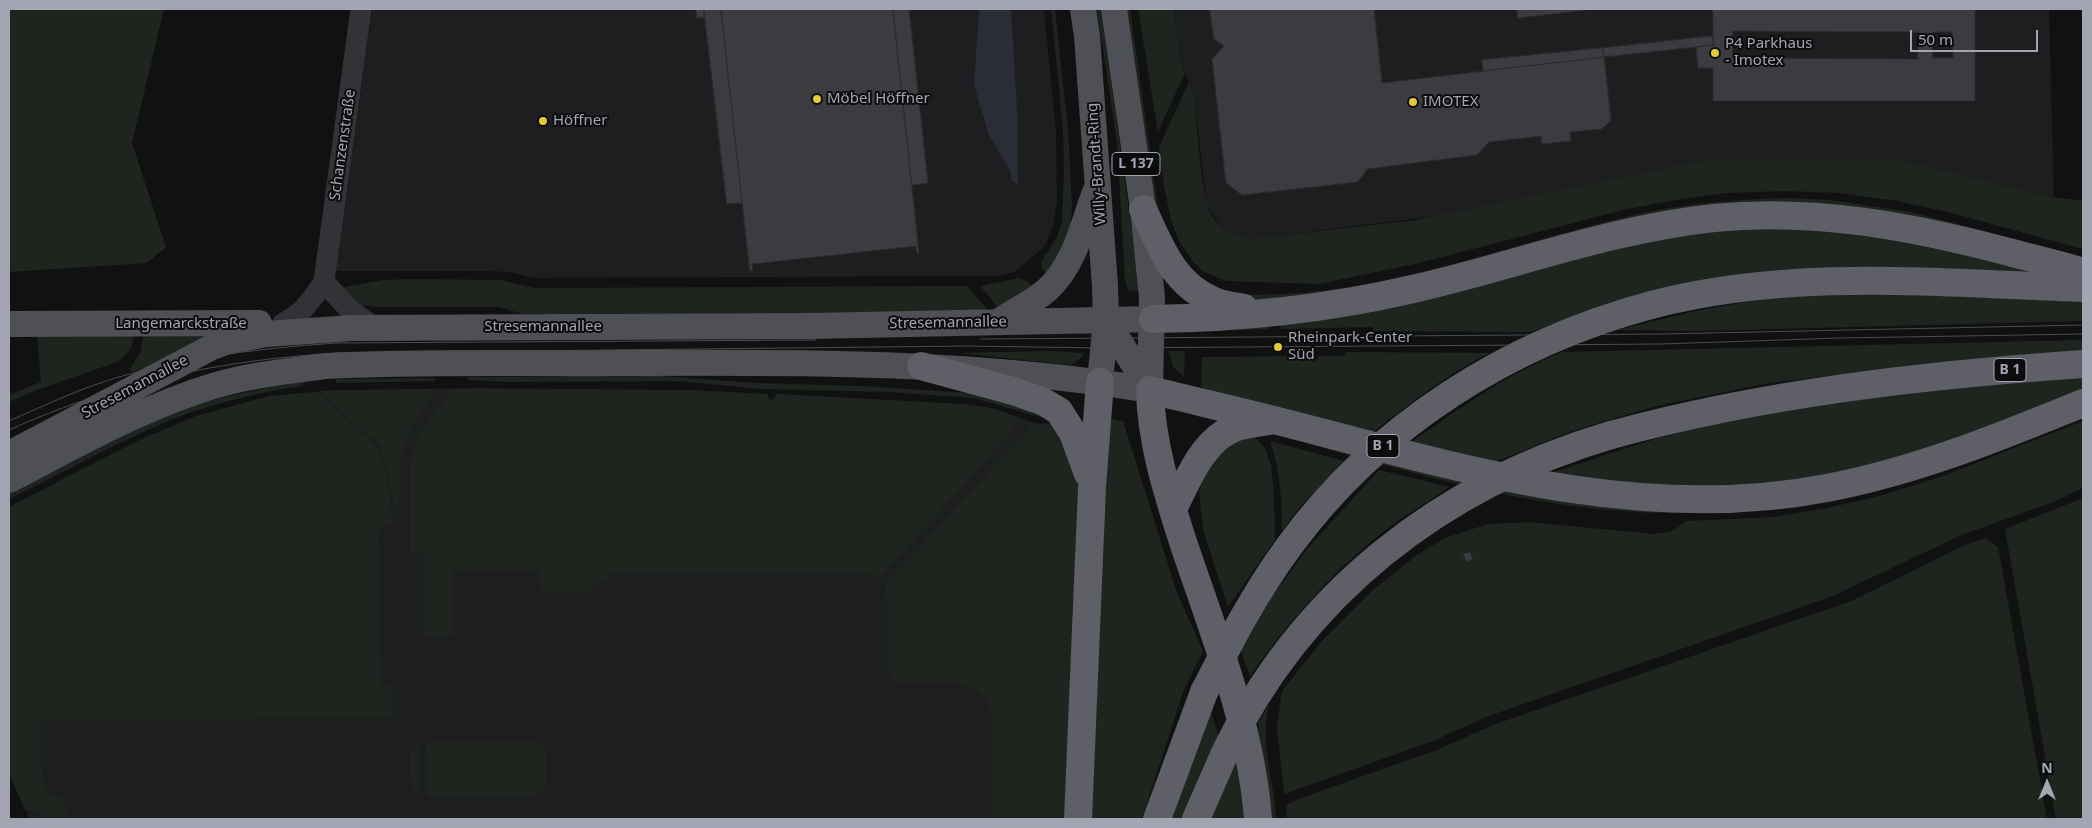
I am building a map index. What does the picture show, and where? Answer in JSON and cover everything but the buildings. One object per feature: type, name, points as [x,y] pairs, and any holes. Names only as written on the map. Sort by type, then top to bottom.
[{"type":"highway","points":[[1143,209],[1162,251],[1177,276],[1192,289],[1215,302],[1267,314]]},
{"type":"highway","points":[[1153,328],[1327,306],[1412,289],[1648,228],[1714,218],[1772,214],[1833,217],[1888,224],[1946,236],[2083,272]]},
{"type":"highway","name":"B 1","points":[[1157,819],[1204,692],[1233,635],[1290,544],[1353,473],[1389,440],[1438,402],[1507,360],[1584,326],[1651,306],[1704,294],[1786,283],[1839,280],[1933,281],[2083,288]]},
{"type":"highway","name":"B 1","points":[[1196,819],[1224,755],[1251,704],[1295,641],[1350,580],[1384,550],[1424,521],[1504,475],[1546,457],[1611,436],[1706,411],[1786,396],[1936,377],[2083,364]]},
{"type":"highway","points":[[921,366],[1013,391],[1042,401],[1059,411],[1079,447],[1092,487]]},
{"type":"highway","points":[[1078,819],[1092,487],[1100,382]]},
{"type":"highway","points":[[1258,819],[1246,744],[1232,690],[1173,509],[1153,430],[1150,390],[1276,420],[1439,463],[1537,485],[1635,498],[1680,500],[1776,495],[1825,489],[1881,477],[1946,458],[2083,403]]},
{"type":"highway","points":[[1173,509],[1199,459],[1217,439],[1236,428],[1276,420]]},
{"type":"main road","name":"Willy-Brandt-Ring","points":[[1083,9],[1098,182],[1106,320]]},
{"type":"main road","name":"L 137","points":[[1114,9],[1143,209],[1153,328],[1150,390]]},
{"type":"main road","points":[[997,323],[1035,300],[1061,275],[1072,256],[1098,182]]},
{"type":"main road","points":[[1106,320],[1150,390]]},
{"type":"main road","name":"L 137","points":[[1100,382],[1106,320]]},
{"type":"main road","name":"Stresemannallee","points":[[9,454],[212,347],[230,341],[267,334],[364,328],[997,323],[1106,320],[1153,328]]},
{"type":"main road","name":"Langemarckstraße","points":[[9,324],[283,323],[364,328]]},
{"type":"main road","points":[[1100,382],[1130,357],[1153,328]]},
{"type":"main road","name":"Stresemannallee","points":[[9,480],[123,422],[186,395],[242,379],[296,369],[355,365],[832,362],[974,369],[1100,382],[1150,390]]},
{"type":"street","name":"Schanzenstraße","points":[[283,323],[293,318],[309,304],[324,282],[361,9]]},
{"type":"street","points":[[324,282],[364,328]]},
{"type":"shaded area","points":[[9,9],[164,9],[132,143],[166,247],[147,263],[9,272]]},
{"type":"shaded area","points":[[372,9],[1044,9],[1056,131],[1057,201],[1053,226],[1047,242],[1040,251],[1014,272],[1000,276],[534,278],[510,272],[336,271]]},
{"type":"shaded area","points":[[979,9],[1011,9],[1017,109],[1018,185],[1012,181],[1010,171],[989,135],[974,85]]},
{"type":"shaded area","points":[[1051,9],[1055,9],[1068,129],[1072,206],[1071,223],[1050,277],[1042,268],[1041,262],[1057,237],[1062,221],[1064,171],[1063,130]]},
{"type":"shaded area","points":[[1097,9],[1101,9],[1140,290],[1128,291],[1125,280],[1117,142]]},
{"type":"shaded area","points":[[1125,9],[1130,9],[1158,208],[1166,233],[1155,217]]},
{"type":"shaded area","points":[[1138,9],[1174,9],[1180,60],[1185,73],[1158,132]]},
{"type":"shaded area","points":[[1174,9],[2049,9],[2054,197],[1897,159],[1251,239],[1234,236],[1221,227],[1207,206],[1194,94],[1180,60]]},
{"type":"shaded area","points":[[1189,82],[1194,94],[1202,176],[1208,207],[1220,226],[1234,234],[1250,239],[1416,220],[1706,160],[1897,159],[2054,197],[2083,201],[2083,249],[1948,212],[1897,201],[1840,193],[1784,191],[1726,193],[1623,210],[1419,263],[1319,284],[1226,281],[1202,271],[1179,241],[1171,220],[1164,187],[1159,147]]},
{"type":"shaded area","points":[[1790,198],[1830,200],[1911,212],[2083,257],[2083,262],[1846,207],[1363,288],[1261,300],[1238,299],[1231,294],[1284,294],[1336,289],[1439,268],[1592,225],[1643,213],[1716,202]]},
{"type":"shaded area","points":[[1806,226],[1917,241],[2054,276],[1762,273],[1682,284],[1613,301],[1531,332],[1373,331],[1373,327],[1281,329],[1281,326],[1269,326],[1268,329],[1207,331],[1507,275],[1686,232]]},
{"type":"shaded area","points":[[1019,278],[1027,281],[1035,291],[998,307],[980,286]]},
{"type":"shaded area","points":[[383,280],[500,280],[534,288],[967,286],[987,309],[949,313],[523,314],[499,307],[375,307],[360,305],[339,288]]},
{"type":"shaded area","points":[[1867,291],[2083,302],[2083,321],[1695,331],[1618,330],[1725,305],[1788,297]]},
{"type":"shaded area","points":[[241,329],[146,368],[131,372],[130,369],[141,351],[144,330]]},
{"type":"shaded area","points":[[134,330],[130,349],[117,362],[37,390],[9,402],[9,395],[41,382],[37,331]]},
{"type":"shaded area","points":[[2083,340],[2083,352],[1936,363],[1769,383],[1656,406],[1569,432],[1488,465],[1410,443],[1503,381],[1563,352]]},
{"type":"shaded area","points":[[1052,351],[1083,353],[1081,358],[1071,365],[959,353]]},
{"type":"shaded area","points":[[1169,351],[1185,351],[1184,377],[1173,367]]},
{"type":"shaded area","points":[[1345,352],[1490,353],[1474,361],[1414,400],[1372,433],[1226,397],[1201,387],[1202,357],[1305,356],[1305,359],[1318,359],[1318,356],[1345,356]]},
{"type":"shaded area","points":[[661,376],[756,383],[862,386],[969,393],[995,396],[1044,414],[1036,416],[974,398],[887,392],[761,389],[678,381],[509,382],[468,380],[468,377]]},
{"type":"shaded area","points":[[2083,377],[2083,391],[1909,455],[1854,471],[1824,477],[1763,484],[1670,487],[1615,485],[1542,476],[1658,438],[1751,415],[1879,396],[1999,383]]},
{"type":"shaded area","points":[[435,378],[435,381],[336,383],[336,379]]},
{"type":"shaded area","points":[[306,381],[302,386],[229,401],[176,418],[121,442],[9,499],[9,494],[93,449],[158,418],[195,405],[227,397]]},
{"type":"shaded area","points":[[478,388],[686,390],[767,394],[769,399],[773,400],[777,394],[961,404],[991,408],[1050,428],[1063,819],[30,819],[9,773],[9,507],[133,443],[196,416],[270,396],[333,390]]},
{"type":"shaded area","points":[[438,389],[410,430],[401,454],[399,504],[396,510],[381,446],[319,391]]},
{"type":"shaded area","points":[[452,389],[686,390],[767,394],[769,399],[773,400],[777,394],[961,404],[991,408],[1020,418],[1009,435],[879,578],[863,573],[614,573],[587,592],[540,591],[539,570],[452,570],[453,636],[423,636],[423,551],[410,551],[410,464],[418,437]]},
{"type":"shaded area","points":[[315,392],[375,445],[387,477],[392,525],[379,526],[380,685],[393,685],[393,718],[40,720],[40,762],[46,794],[61,796],[69,819],[42,819],[39,811],[25,810],[9,773],[9,507],[133,443],[196,416],[270,396]]},
{"type":"shaded area","points":[[1106,418],[1123,421],[1177,593],[1203,651],[1183,692],[1142,819],[1088,819]]},
{"type":"shaded area","points":[[2083,421],[2083,488],[2053,502],[1959,536],[1833,596],[1486,717],[1433,741],[1284,794],[1277,727],[1282,691],[1322,641],[1372,591],[1418,554],[1445,538],[1488,524],[1529,522],[1654,534],[1672,531],[1687,521],[1773,517],[1827,508],[1880,496],[1943,476]]},
{"type":"shaded area","points":[[1052,423],[1058,427],[1077,475],[1078,492],[1066,819],[993,819],[993,719],[988,704],[979,693],[956,683],[897,683],[889,674],[886,583],[1034,424]]},
{"type":"shaded area","points":[[1263,431],[1771,508],[1715,512],[1658,513],[1575,506],[1530,499],[1440,480]]},
{"type":"shaded area","points":[[1240,436],[1256,438],[1266,450],[1271,466],[1274,496],[1275,540],[1228,607],[1203,530],[1199,490],[1213,460]]},
{"type":"shaded area","points":[[1270,441],[1344,461],[1299,508],[1282,531],[1280,485]]},
{"type":"shaded area","points":[[1379,470],[1449,487],[1388,528],[1349,561],[1313,597],[1250,676],[1241,651],[1272,597],[1308,548]]},
{"type":"shaded area","points":[[2083,498],[2083,819],[2056,819],[2005,529]]},
{"type":"shaded area","points":[[1985,538],[1998,547],[2047,819],[1287,819],[1286,805],[1298,799],[1437,750],[1493,725],[1851,601],[1963,546]]},
{"type":"shaded area","points":[[1269,704],[1266,720],[1266,748],[1276,819],[1269,819],[1258,723]]},
{"type":"shaded area","points":[[1210,709],[1219,738],[1183,819],[1170,819]]},
{"type":"shaded area","points":[[534,741],[541,744],[546,750],[546,787],[535,796],[427,797],[426,742]]},
{"type":"shaded area","points":[[419,745],[419,793],[415,790],[411,780],[410,753]]},
{"type":"shaded area","points":[[1237,762],[1247,819],[1207,819]]},
{"type":"shaded area","points":[[427,816],[547,816],[545,819],[427,819]]},
{"type":"tram line","points":[[981,339],[1661,334],[2083,325]]},
{"type":"tram line","points":[[9,430],[89,399],[129,386],[170,376],[253,361],[338,353],[966,346],[1103,348],[1661,344],[1840,338],[2083,334]]},
{"type":"tram line","points":[[9,421],[86,388],[116,378],[177,363],[273,348],[336,343],[816,340]]},
{"type":"place","name":"P4 Parkhaus - Imotex","points":[[1715,53]]},
{"type":"place","name":"Möbel Höffner","points":[[817,99]]},
{"type":"place","name":"IMOTEX","points":[[1413,102]]},
{"type":"place","name":"Höffner","points":[[543,121]]},
{"type":"place","name":"Rheinpark-Center Süd","points":[[1278,347]]}]
